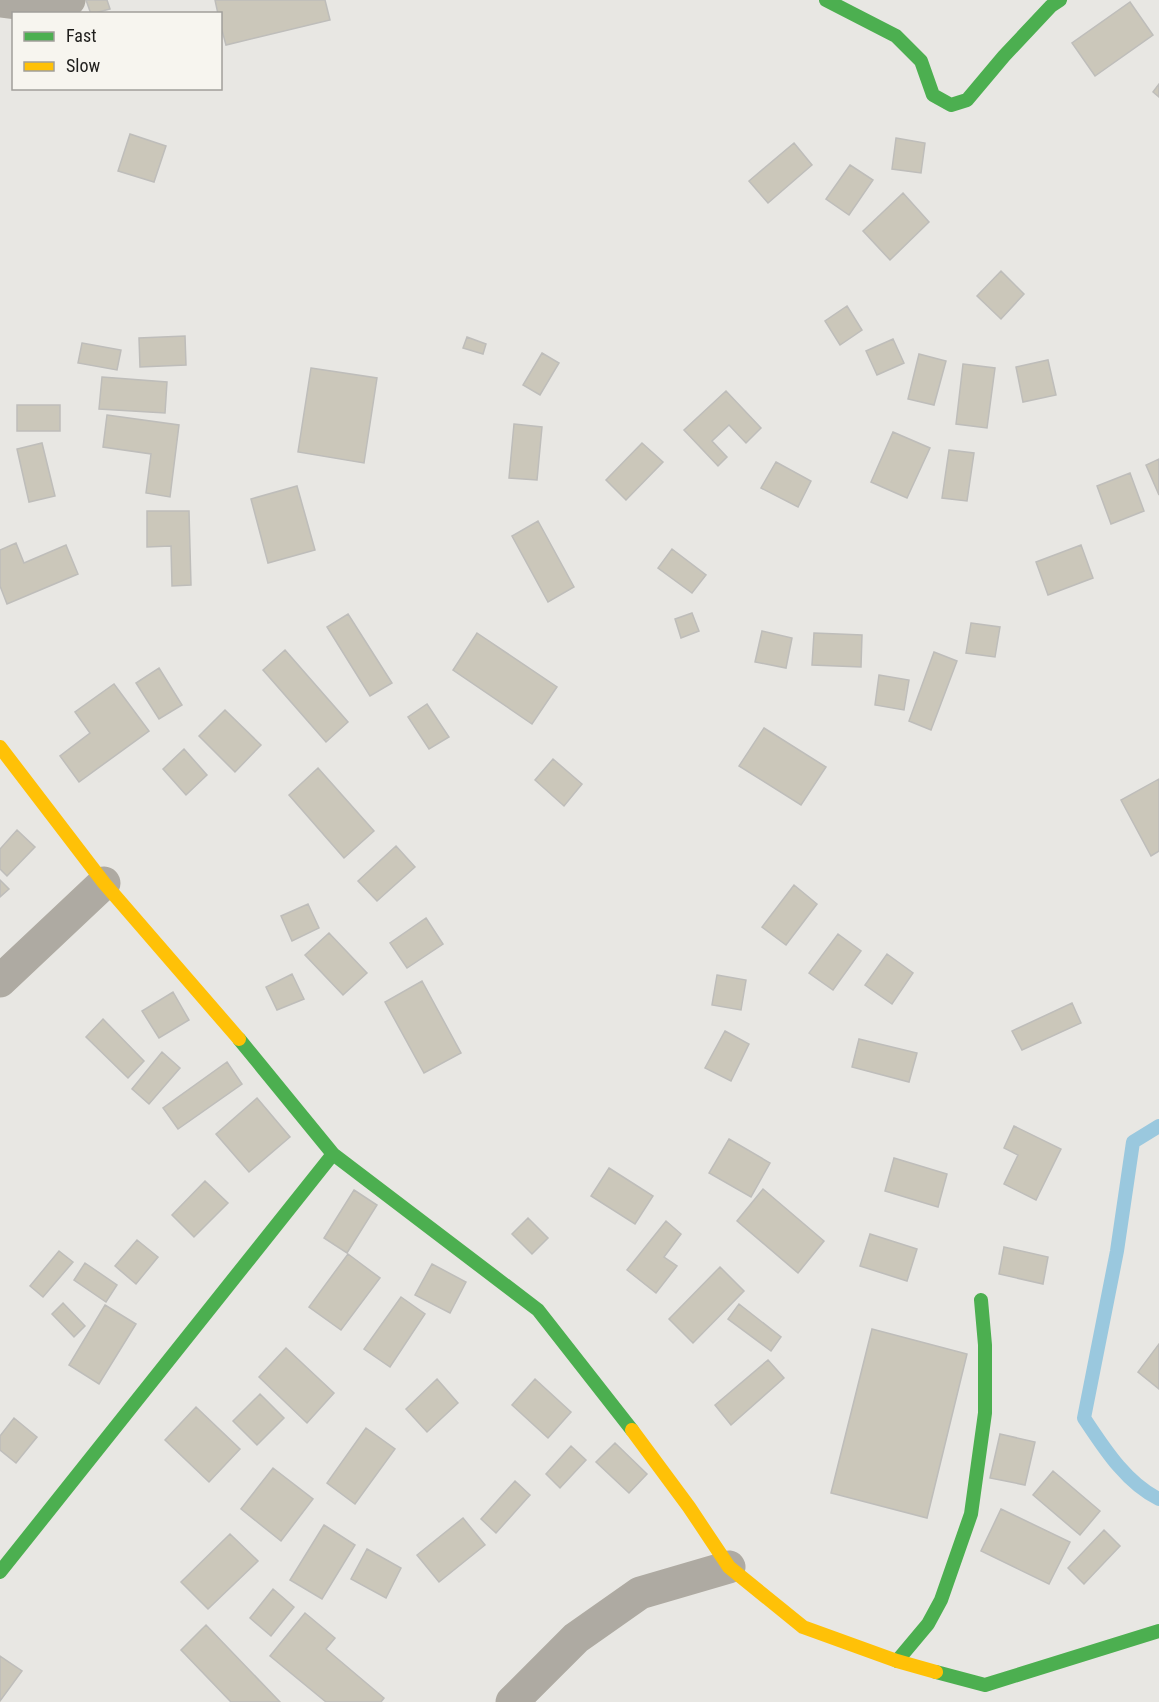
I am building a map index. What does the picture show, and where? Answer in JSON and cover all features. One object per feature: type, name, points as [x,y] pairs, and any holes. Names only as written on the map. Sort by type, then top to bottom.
[{"type":"street","points":[[0,1],[58,8],[69,0]]},
{"type":"street","points":[[826,0],[896,36],[921,61],[933,95],[951,105],[967,100],[1004,56],[1059,0]]},
{"type":"street","points":[[0,747],[104,883],[218,1013],[333,1154],[538,1310],[628,1425],[729,1567],[803,1627],[897,1661],[985,1685],[1159,1631]]},
{"type":"street","points":[[0,981],[104,883]]},
{"type":"street","points":[[0,1572],[333,1154]]},
{"type":"street","points":[[897,1661],[928,1624],[941,1600],[971,1514],[985,1413],[985,1345],[981,1300]]},
{"type":"street","points":[[512,1702],[576,1638],[640,1593],[729,1567]]},
{"type":"building","points":[[86,0],[107,0],[110,9],[90,12]]},
{"type":"building","points":[[215,0],[325,0],[330,20],[226,45],[222,30],[222,12],[218,12]]},
{"type":"building","points":[[1130,2],[1153,35],[1095,76],[1072,43]]},
{"type":"building","points":[[1159,84],[1159,97],[1153,92]]},
{"type":"building","points":[[130,134],[166,146],[154,182],[118,171]]},
{"type":"building","points":[[896,138],[925,143],[921,173],[892,169]]},
{"type":"building","points":[[794,143],[812,165],[768,203],[749,181]]},
{"type":"building","points":[[850,165],[873,180],[849,215],[826,199]]},
{"type":"building","points":[[903,193],[929,222],[890,260],[863,231]]},
{"type":"building","points":[[1001,271],[1024,294],[1001,319],[977,296]]},
{"type":"building","points":[[847,306],[862,330],[840,345],[825,321]]},
{"type":"building","points":[[185,336],[186,365],[140,367],[139,338]]},
{"type":"building","points":[[467,337],[486,344],[483,354],[463,348]]},
{"type":"building","points":[[893,339],[904,363],[877,375],[866,351]]},
{"type":"building","points":[[82,343],[121,350],[117,370],[78,363]]},
{"type":"building","points":[[542,353],[559,363],[540,395],[523,385]]},
{"type":"building","points":[[919,354],[946,361],[934,405],[908,399]]},
{"type":"building","points":[[1048,360],[1056,395],[1023,402],[1016,367]]},
{"type":"building","points":[[963,364],[995,368],[987,428],[956,424]]},
{"type":"building","points":[[311,368],[377,378],[364,463],[298,452]]},
{"type":"building","points":[[102,377],[167,382],[165,413],[99,409]]},
{"type":"building","points":[[726,391],[761,428],[746,443],[729,425],[712,441],[727,457],[718,466],[684,430]]},
{"type":"building","points":[[17,405],[60,405],[60,431],[17,431]]},
{"type":"building","points":[[107,415],[179,425],[170,497],[146,493],[151,454],[103,447]]},
{"type":"building","points":[[514,424],[542,427],[537,480],[509,478]]},
{"type":"building","points":[[893,432],[930,448],[907,498],[871,482]]},
{"type":"building","points":[[42,443],[55,496],[29,502],[17,449]]},
{"type":"building","points":[[642,443],[663,462],[626,500],[606,480]]},
{"type":"building","points":[[949,450],[974,453],[967,501],[942,498]]},
{"type":"building","points":[[1159,459],[1159,495],[1146,465]]},
{"type":"building","points":[[776,462],[811,481],[798,507],[761,488]]},
{"type":"building","points":[[1130,473],[1144,511],[1111,524],[1097,486]]},
{"type":"building","points":[[297,486],[315,550],[268,563],[251,499]]},
{"type":"building","points":[[147,511],[189,511],[191,585],[172,586],[171,546],[147,547]]},
{"type":"building","points":[[538,521],[574,587],[548,602],[512,536]]},
{"type":"building","points":[[16,543],[24,563],[66,545],[78,574],[7,604],[0,586],[0,550]]},
{"type":"building","points":[[1081,545],[1093,578],[1048,595],[1036,562]]},
{"type":"building","points":[[672,549],[706,575],[692,593],[658,568]]},
{"type":"building","points":[[692,613],[699,631],[681,638],[675,619]]},
{"type":"building","points":[[348,614],[392,683],[370,696],[327,627]]},
{"type":"building","points":[[971,623],[1000,627],[995,657],[966,653]]},
{"type":"building","points":[[762,631],[792,638],[786,668],[755,662]]},
{"type":"building","points":[[477,633],[557,687],[532,724],[453,670]]},
{"type":"building","points":[[814,633],[862,635],[861,667],[812,665]]},
{"type":"building","points":[[285,650],[348,722],[326,742],[263,670]]},
{"type":"building","points":[[934,652],[957,661],[931,730],[909,721]]},
{"type":"building","points":[[159,668],[182,705],[159,719],[136,683]]},
{"type":"building","points":[[879,675],[909,680],[904,710],[875,705]]},
{"type":"building","points":[[114,684],[149,731],[79,782],[60,756],[90,733],[75,712]]},
{"type":"building","points":[[427,704],[449,737],[429,749],[408,717]]},
{"type":"building","points":[[225,710],[261,745],[235,772],[199,736]]},
{"type":"building","points":[[764,728],[826,767],[801,805],[739,766]]},
{"type":"building","points":[[184,749],[207,775],[186,795],[163,769]]},
{"type":"building","points":[[553,759],[582,784],[564,806],[535,780]]},
{"type":"building","points":[[318,768],[374,831],[344,858],[289,795]]},
{"type":"building","points":[[1159,779],[1159,851],[1151,856],[1121,800]]},
{"type":"building","points":[[17,830],[35,847],[7,876],[0,869],[0,849]]},
{"type":"building","points":[[396,846],[415,867],[377,901],[358,881]]},
{"type":"building","points":[[0,880],[9,889],[0,897]]},
{"type":"building","points":[[794,885],[817,904],[786,945],[762,927]]},
{"type":"building","points":[[308,904],[319,928],[292,941],[281,916]]},
{"type":"building","points":[[426,918],[443,944],[407,968],[390,943]]},
{"type":"building","points":[[329,933],[367,973],[343,995],[305,955]]},
{"type":"building","points":[[838,934],[861,951],[833,990],[809,973]]},
{"type":"building","points":[[887,954],[913,973],[892,1004],[865,985]]},
{"type":"building","points":[[292,974],[304,999],[277,1010],[266,987]]},
{"type":"building","points":[[717,975],[746,980],[741,1010],[712,1005]]},
{"type":"building","points":[[422,981],[461,1053],[424,1073],[385,1002]]},
{"type":"building","points":[[173,992],[189,1020],[159,1038],[142,1011]]},
{"type":"building","points":[[1072,1003],[1081,1023],[1022,1050],[1012,1031]]},
{"type":"building","points":[[103,1019],[144,1061],[128,1078],[86,1037]]},
{"type":"building","points":[[725,1031],[749,1044],[731,1081],[705,1068]]},
{"type":"building","points":[[859,1039],[917,1053],[909,1082],[852,1067]]},
{"type":"building","points":[[162,1052],[180,1068],[149,1104],[132,1089]]},
{"type":"building","points":[[227,1062],[242,1084],[178,1129],[163,1108]]},
{"type":"building","points":[[257,1098],[290,1137],[249,1172],[216,1134]]},
{"type":"building","points":[[1014,1126],[1061,1149],[1036,1200],[1004,1184],[1018,1155],[1004,1148]]},
{"type":"building","points":[[729,1139],[770,1163],[751,1197],[709,1173]]},
{"type":"building","points":[[894,1158],[947,1174],[938,1207],[885,1191]]},
{"type":"building","points":[[609,1168],[653,1196],[635,1224],[591,1196]]},
{"type":"building","points":[[205,1181],[228,1203],[194,1237],[172,1215]]},
{"type":"building","points":[[763,1189],[824,1241],[798,1273],[737,1221]]},
{"type":"building","points":[[354,1190],[377,1205],[347,1253],[324,1238]]},
{"type":"building","points":[[528,1218],[548,1238],[532,1254],[512,1234]]},
{"type":"building","points":[[666,1221],[681,1234],[664,1257],[677,1266],[656,1293],[627,1270]]},
{"type":"building","points":[[870,1234],[917,1249],[907,1281],[860,1266]]},
{"type":"building","points":[[137,1240],[158,1257],[136,1284],[115,1266]]},
{"type":"building","points":[[1004,1247],[1048,1257],[1043,1284],[999,1274]]},
{"type":"building","points":[[59,1251],[73,1262],[43,1297],[30,1286]]},
{"type":"building","points":[[348,1254],[380,1278],[341,1330],[309,1307]]},
{"type":"building","points":[[85,1263],[117,1285],[106,1302],[74,1280]]},
{"type":"building","points":[[432,1264],[466,1282],[450,1313],[415,1295]]},
{"type":"building","points":[[720,1267],[744,1291],[693,1343],[669,1319]]},
{"type":"building","points":[[401,1297],[425,1314],[390,1367],[364,1349]]},
{"type":"building","points":[[63,1303],[85,1326],[74,1337],[52,1314]]},
{"type":"building","points":[[739,1304],[781,1337],[771,1351],[728,1319]]},
{"type":"building","points":[[105,1305],[136,1324],[99,1384],[69,1365]]},
{"type":"building","points":[[872,1329],[967,1354],[927,1518],[831,1493]]},
{"type":"building","points":[[1159,1344],[1159,1389],[1138,1372]]},
{"type":"building","points":[[286,1348],[334,1393],[307,1423],[259,1377]]},
{"type":"building","points":[[768,1360],[784,1378],[731,1425],[715,1405]]},
{"type":"building","points":[[437,1379],[458,1403],[427,1432],[406,1409]]},
{"type":"building","points":[[535,1379],[571,1412],[548,1438],[512,1405]]},
{"type":"building","points":[[260,1394],[284,1418],[257,1445],[233,1421]]},
{"type":"building","points":[[196,1407],[240,1449],[209,1482],[165,1440]]},
{"type":"building","points":[[14,1418],[37,1437],[16,1463],[0,1450],[0,1436]]},
{"type":"building","points":[[366,1428],[395,1449],[355,1504],[327,1483]]},
{"type":"building","points":[[1000,1434],[1035,1442],[1025,1485],[990,1478]]},
{"type":"building","points":[[615,1443],[647,1474],[629,1493],[596,1462]]},
{"type":"building","points":[[571,1446],[586,1460],[560,1488],[546,1474]]},
{"type":"building","points":[[273,1468],[313,1499],[281,1541],[241,1509]]},
{"type":"building","points":[[1053,1471],[1100,1511],[1080,1535],[1033,1495]]},
{"type":"building","points":[[515,1481],[530,1495],[496,1533],[481,1519]]},
{"type":"building","points":[[1001,1509],[1070,1542],[1049,1584],[981,1551]]},
{"type":"building","points":[[463,1518],[485,1545],[439,1582],[417,1555]]},
{"type":"building","points":[[324,1525],[355,1545],[322,1599],[290,1580]]},
{"type":"building","points":[[1104,1530],[1120,1546],[1084,1584],[1068,1568]]},
{"type":"building","points":[[230,1534],[258,1561],[208,1609],[181,1582]]},
{"type":"building","points":[[367,1549],[401,1568],[386,1598],[351,1579]]},
{"type":"building","points":[[273,1589],[294,1607],[271,1636],[250,1618]]},
{"type":"building","points":[[305,1613],[335,1638],[326,1649],[384,1698],[381,1702],[326,1702],[270,1656]]},
{"type":"building","points":[[206,1625],[280,1702],[231,1702],[181,1650]]},
{"type":"building","points":[[0,1656],[22,1671],[0,1701]]},
{"type":"waterway","points":[[1159,1126],[1133,1142],[1117,1251],[1084,1418],[1108,1453],[1126,1474],[1136,1484],[1159,1499]]},
{"type":"traffic: fast","points":[[826,0],[896,36],[921,61],[933,95],[951,105],[967,100],[1004,56],[1051,6],[1060,0]]},
{"type":"traffic: fast","points":[[239,1039],[333,1154],[538,1310],[632,1430]]},
{"type":"traffic: fast","points":[[0,1572],[333,1154]]},
{"type":"traffic: fast","points":[[897,1661],[928,1624],[941,1600],[971,1514],[985,1413],[985,1345],[981,1300]]},
{"type":"traffic: fast","points":[[936,1672],[985,1685],[1159,1631]]},
{"type":"traffic: slow","points":[[0,747],[104,883],[239,1039]]},
{"type":"traffic: slow","points":[[632,1430],[689,1507],[729,1567],[803,1627],[897,1661],[936,1672]]}]
